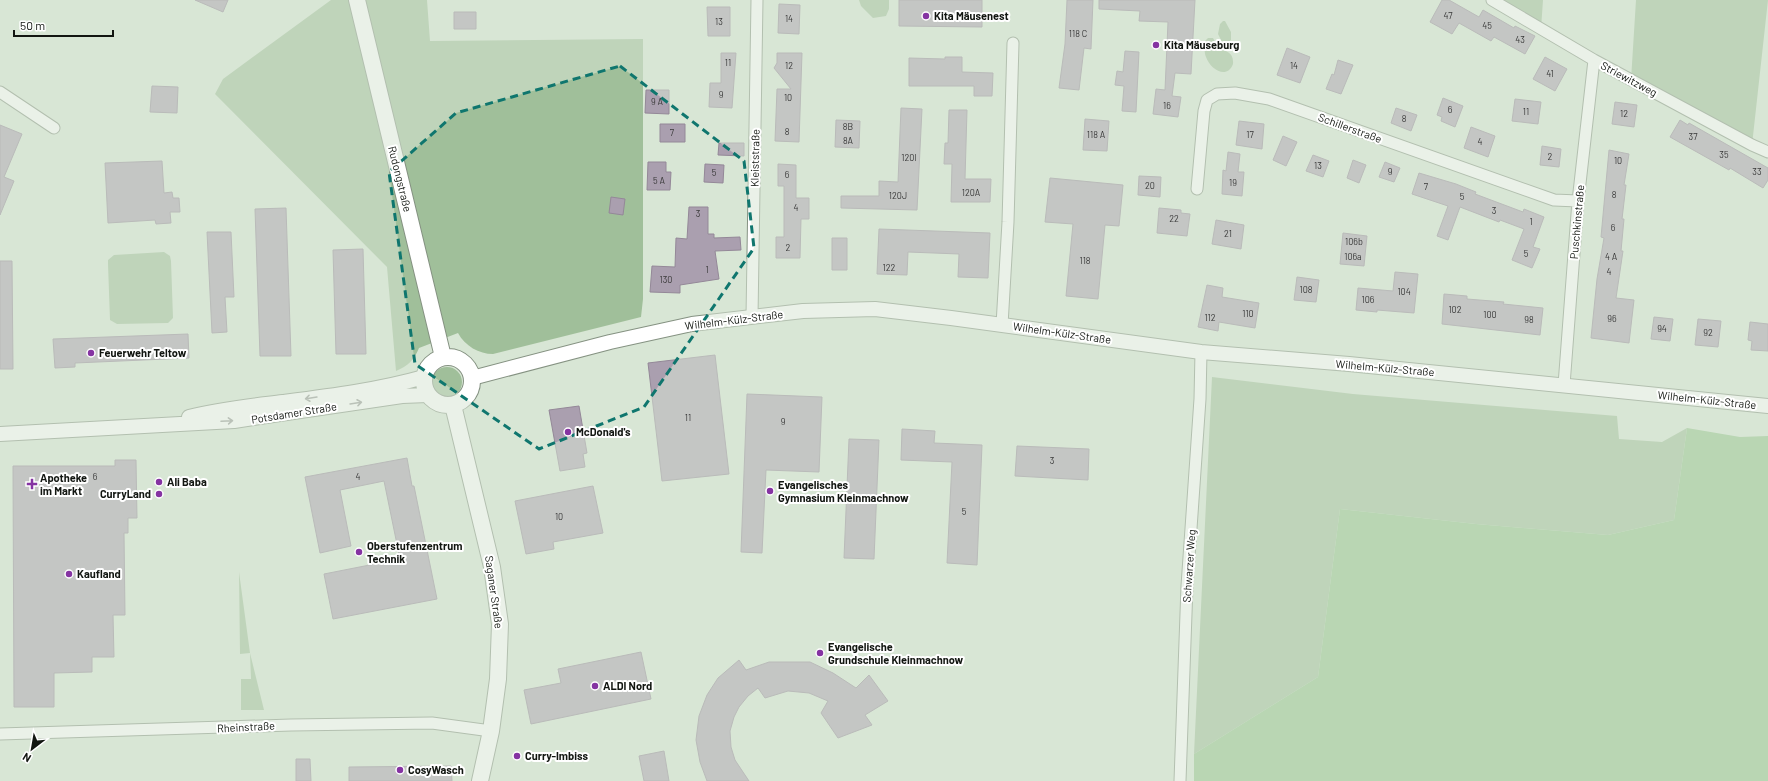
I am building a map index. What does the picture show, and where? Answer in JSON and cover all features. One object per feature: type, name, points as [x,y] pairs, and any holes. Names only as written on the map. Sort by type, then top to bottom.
[{"type":"main road","name":"Rudongstraße","points":[[357,0],[443,357]]},
{"type":"main road","points":[[443,357],[454,357],[464,363],[469,368],[472,378],[471,390],[468,395],[464,400],[453,405],[439,404],[428,395],[424,383],[424,377],[431,364],[443,357]]},
{"type":"main road","name":"Saganer Straße","points":[[453,405],[492,566],[500,624],[498,679],[491,731],[480,781]]},
{"type":"street","name":"Kleiststraße","points":[[752,316],[757,0]]},
{"type":"street","name":"Striewitzweg","points":[[1492,0],[1594,60],[1745,142],[1768,152]]},
{"type":"street","name":"Wilhelm-Külz-Straße","points":[[1002,325],[1008,222],[1012,44]]},
{"type":"street","name":"Puschkinstraße","points":[[1564,385],[1578,201],[1594,60]]},
{"type":"street","points":[[0,92],[54,128]]},
{"type":"street","name":"Schillerstraße","points":[[1197,189],[1204,112],[1207,100],[1217,94],[1235,93],[1278,102],[1554,200],[1578,201]]},
{"type":"street","name":"Wilhelm-Külz-Straße","points":[[472,378],[610,342],[692,324],[803,311],[875,309],[1201,352],[1349,364],[1768,406]]},
{"type":"street","name":"Schwarzer Weg","points":[[1180,781],[1187,586],[1200,415],[1201,352]]},
{"type":"street","name":"Potsdamer Straße","points":[[160,425],[216,410],[284,402],[393,385],[424,377]]},
{"type":"street","name":"Potsdamer Straße","points":[[0,434],[247,420],[402,396],[428,395]]},
{"type":"street","name":"Rheinstraße","points":[[0,734],[291,724],[432,723],[491,731]]},
{"type":"highlighted area","points":[[620,66],[744,161],[754,248],[644,407],[539,449],[415,364],[389,172],[456,113]]},
{"type":"green space","points":[[331,0],[427,0],[430,41],[643,39],[643,299],[641,317],[493,354],[483,353],[468,345],[458,333],[419,348],[410,362],[396,371],[387,267],[215,94],[223,79]]},
{"type":"green space","points":[[859,0],[889,0],[889,9],[886,16],[873,18],[861,6]]},
{"type":"green space","points":[[1492,0],[1543,0],[1541,29]]},
{"type":"green space","points":[[1636,0],[1768,0],[1752,145],[1631,80]]},
{"type":"green space","points":[[1225,21],[1231,32],[1231,40],[1227,43],[1222,42],[1218,34],[1220,24]]},
{"type":"green space","points":[[1208,38],[1213,38],[1218,46],[1231,55],[1233,64],[1227,71],[1223,72],[1215,69],[1208,61],[1205,54],[1204,42]]},
{"type":"green space","points":[[164,252],[170,256],[171,261],[173,318],[168,323],[117,324],[110,320],[108,260],[114,255]]},
{"type":"green space","points":[[447,367],[458,371],[462,382],[458,393],[447,397],[436,393],[432,382],[436,371]]},
{"type":"green space","points":[[1212,377],[1353,394],[1617,416],[1619,439],[1662,442],[1687,428],[1674,520],[1608,535],[1476,524],[1340,509],[1318,677],[1194,754]]},
{"type":"green space","points":[[1687,428],[1740,437],[1768,436],[1768,781],[1194,781],[1194,754],[1318,677],[1340,509],[1476,524],[1608,535],[1674,520]]},
{"type":"green space","points":[[239,572],[250,653],[240,654]]},
{"type":"green space","points":[[250,653],[264,710],[241,710],[241,679],[251,679]]},
{"type":"building","points":[[195,0],[228,0],[223,12]]},
{"type":"building","points":[[899,0],[982,0],[982,27],[899,26]]},
{"type":"building","points":[[1067,0],[1093,0],[1091,49],[1084,48],[1079,90],[1059,88],[1065,44]]},
{"type":"building","points":[[1099,0],[1195,0],[1191,74],[1175,73],[1172,96],[1181,97],[1178,117],[1153,114],[1156,89],[1165,90],[1168,22],[1139,21],[1140,11],[1099,9]]},
{"type":"building","points":[[1442,0],[1449,0],[1479,17],[1483,10],[1514,28],[1515,26],[1535,36],[1525,54],[1494,37],[1491,41],[1459,23],[1452,34],[1430,22]]},
{"type":"building","points":[[779,4],[800,5],[799,34],[778,33]]},
{"type":"building","points":[[707,7],[730,7],[730,36],[708,36]]},
{"type":"building","points":[[454,12],[476,12],[476,29],[454,29]]},
{"type":"building","points":[[1287,48],[1310,57],[1300,83],[1277,75]]},
{"type":"building","points":[[1125,51],[1139,52],[1136,112],[1122,111],[1124,86],[1115,85],[1117,71],[1123,72]]},
{"type":"building","points":[[721,53],[736,53],[732,108],[709,107],[710,83],[721,83]]},
{"type":"building","points":[[777,53],[802,53],[799,142],[775,141],[777,89],[791,89],[774,68],[777,63]]},
{"type":"building","points":[[945,57],[962,57],[962,72],[993,73],[992,96],[974,96],[974,86],[909,86],[909,58],[945,59]]},
{"type":"building","points":[[1545,57],[1567,69],[1555,91],[1533,79]]},
{"type":"building","points":[[1338,60],[1353,65],[1341,94],[1326,89],[1332,74],[1334,75]]},
{"type":"building","points":[[152,86],[178,87],[177,113],[150,112]]},
{"type":"building","points":[[646,90],[669,90],[669,114],[645,113]]},
{"type":"building","points":[[1443,98],[1463,106],[1455,127],[1441,121],[1442,117],[1437,115]]},
{"type":"building","points":[[1515,99],[1541,102],[1538,124],[1512,121]]},
{"type":"building","points":[[1615,102],[1637,105],[1634,127],[1612,124]]},
{"type":"building","points":[[901,108],[922,109],[917,210],[841,208],[841,196],[879,196],[879,181],[898,182]]},
{"type":"building","points":[[1396,108],[1417,115],[1411,131],[1391,123]]},
{"type":"building","points":[[949,110],[967,110],[965,179],[991,179],[990,202],[951,202],[952,164],[944,164],[945,143],[948,143]]},
{"type":"building","points":[[1085,119],[1109,121],[1107,151],[1083,150]]},
{"type":"building","points":[[836,120],[860,121],[859,148],[835,147]]},
{"type":"building","points":[[1680,120],[1688,125],[1689,123],[1768,168],[1768,180],[1763,188],[1730,168],[1729,170],[1670,137]]},
{"type":"building","points":[[1239,121],[1264,124],[1262,149],[1236,145]]},
{"type":"building","points":[[660,124],[685,124],[685,142],[660,142]]},
{"type":"building","points":[[0,125],[22,134],[4,177],[14,181],[0,215]]},
{"type":"building","points":[[1471,127],[1495,136],[1488,157],[1464,148]]},
{"type":"building","points":[[1283,136],[1297,142],[1286,166],[1273,160]]},
{"type":"building","points":[[719,143],[744,143],[744,156],[718,155]]},
{"type":"building","points":[[1542,146],[1561,149],[1559,167],[1540,165]]},
{"type":"building","points":[[1609,150],[1629,154],[1624,185],[1626,185],[1622,219],[1624,219],[1621,251],[1623,251],[1616,298],[1634,300],[1629,343],[1591,338],[1597,279],[1604,238],[1601,237]]},
{"type":"building","points":[[1228,152],[1240,154],[1238,172],[1244,172],[1242,196],[1222,194],[1223,170],[1226,171]]},
{"type":"building","points":[[1313,155],[1329,161],[1323,177],[1306,171]]},
{"type":"building","points":[[1353,160],[1366,165],[1359,183],[1347,178]]},
{"type":"building","points":[[162,161],[164,193],[172,192],[173,198],[179,198],[180,212],[170,212],[171,223],[156,224],[155,220],[108,223],[105,163]]},
{"type":"building","points":[[648,162],[666,162],[666,172],[671,172],[670,190],[647,190]]},
{"type":"building","points":[[1385,162],[1400,168],[1394,182],[1379,177]]},
{"type":"building","points":[[705,164],[724,165],[723,183],[704,182]]},
{"type":"building","points":[[778,164],[796,165],[796,198],[809,198],[809,219],[801,219],[800,258],[776,258],[776,237],[784,237],[784,186],[778,186]]},
{"type":"building","points":[[1419,173],[1456,184],[1476,192],[1475,194],[1523,212],[1524,209],[1544,217],[1533,247],[1540,249],[1532,268],[1512,260],[1524,229],[1500,220],[1499,222],[1460,207],[1448,240],[1437,236],[1448,206],[1412,194]]},
{"type":"building","points":[[1139,176],[1161,177],[1160,197],[1138,195]]},
{"type":"building","points":[[1050,178],[1123,185],[1119,226],[1105,225],[1098,299],[1066,296],[1073,224],[1045,222]]},
{"type":"building","points":[[611,197],[625,199],[623,215],[609,213]]},
{"type":"building","points":[[689,207],[708,207],[708,234],[714,234],[714,238],[740,237],[741,250],[715,251],[719,279],[680,285],[680,293],[650,292],[652,266],[675,267],[676,238],[687,239]]},
{"type":"building","points":[[286,208],[291,356],[260,356],[255,209]]},
{"type":"building","points":[[1159,208],[1181,210],[1181,213],[1190,214],[1187,236],[1157,233]]},
{"type":"building","points":[[1216,220],[1244,225],[1241,249],[1212,244]]},
{"type":"building","points":[[879,229],[990,233],[988,278],[958,277],[959,254],[908,252],[907,275],[877,274]]},
{"type":"building","points":[[207,232],[231,232],[234,297],[225,297],[227,332],[212,333]]},
{"type":"building","points":[[1343,233],[1367,236],[1364,266],[1340,264]]},
{"type":"building","points":[[832,238],[847,238],[847,270],[832,270]]},
{"type":"building","points":[[363,249],[366,354],[336,354],[333,250]]},
{"type":"building","points":[[0,261],[12,261],[13,369],[0,369]]},
{"type":"building","points":[[1395,272],[1418,274],[1414,313],[1356,310],[1358,288],[1393,291]]},
{"type":"building","points":[[1297,277],[1319,280],[1316,302],[1294,300]]},
{"type":"building","points":[[1207,285],[1223,288],[1222,297],[1259,303],[1255,328],[1219,322],[1218,331],[1198,327]]},
{"type":"building","points":[[1444,294],[1467,296],[1467,299],[1504,302],[1503,304],[1543,308],[1540,335],[1442,324]]},
{"type":"building","points":[[1654,317],[1673,319],[1670,341],[1651,339]]},
{"type":"building","points":[[1698,319],[1721,321],[1718,347],[1695,345]]},
{"type":"building","points":[[1750,322],[1768,324],[1768,351],[1751,350],[1752,341],[1748,340]]},
{"type":"building","points":[[188,334],[189,358],[75,363],[75,367],[55,368],[53,339]]},
{"type":"building","points":[[715,355],[729,474],[662,481],[648,363]]},
{"type":"building","points":[[747,394],[822,397],[819,472],[766,470],[762,553],[741,552]]},
{"type":"building","name":"McDonald's","points":[[579,406],[587,453],[583,454],[585,467],[560,471],[549,410]]},
{"type":"building","points":[[902,429],[935,431],[934,443],[982,445],[977,565],[947,563],[952,462],[901,460]]},
{"type":"building","points":[[849,439],[879,440],[874,559],[844,558]]},
{"type":"building","points":[[1017,446],[1089,449],[1088,480],[1015,476]]},
{"type":"building","points":[[407,458],[437,599],[333,619],[324,574],[400,559],[384,481],[340,490],[351,546],[320,553],[305,477]]},
{"type":"building","name":"Kaufland","points":[[115,460],[136,460],[137,518],[128,518],[128,533],[124,533],[125,615],[113,615],[114,657],[92,657],[92,672],[54,673],[54,707],[14,707],[13,466],[115,466]]},
{"type":"building","points":[[593,486],[603,533],[553,542],[554,549],[526,554],[515,501]]},
{"type":"building","name":"ALDI Nord","points":[[641,652],[651,699],[531,724],[524,690],[561,683],[558,669]]},
{"type":"building","points":[[739,660],[746,670],[769,662],[810,662],[833,673],[856,688],[869,675],[888,701],[865,715],[872,725],[838,738],[821,713],[828,701],[809,693],[788,691],[765,698],[758,688],[748,696],[739,707],[730,731],[731,747],[735,760],[749,781],[707,781],[700,762],[696,740],[699,716],[707,695],[718,678]]},
{"type":"building","points":[[664,751],[669,781],[644,781],[639,756]]},
{"type":"building","points":[[296,759],[310,759],[311,781],[296,781]]},
{"type":"building","name":"CosyWasch","points":[[451,766],[452,781],[349,781],[349,767]]},
{"type":"place","name":"Kita Mäusenest","points":[[926,16]]},
{"type":"place","name":"Kita Mäuseburg","points":[[1156,45]]},
{"type":"place","name":"Feuerwehr Teltow","points":[[91,353]]},
{"type":"place","name":"McDonald's","points":[[568,432]]},
{"type":"place","name":"Ali Baba","points":[[159,482]]},
{"type":"place","name":"Apotheke im Markt","points":[[32,484]]},
{"type":"place","name":"Evangelisches Gymnasium Kleinmachnow","points":[[770,491]]},
{"type":"place","name":"CurryLand","points":[[159,494]]},
{"type":"place","name":"Oberstufenzentrum Technik","points":[[359,552]]},
{"type":"place","name":"Kaufland","points":[[69,574]]},
{"type":"place","name":"Evangelische Grundschule Kleinmachnow","points":[[820,653]]},
{"type":"place","name":"ALDI Nord","points":[[595,686]]},
{"type":"place","name":"Curry-Imbiss","points":[[517,756]]},
{"type":"place","name":"CosyWasch","points":[[400,770]]}]
